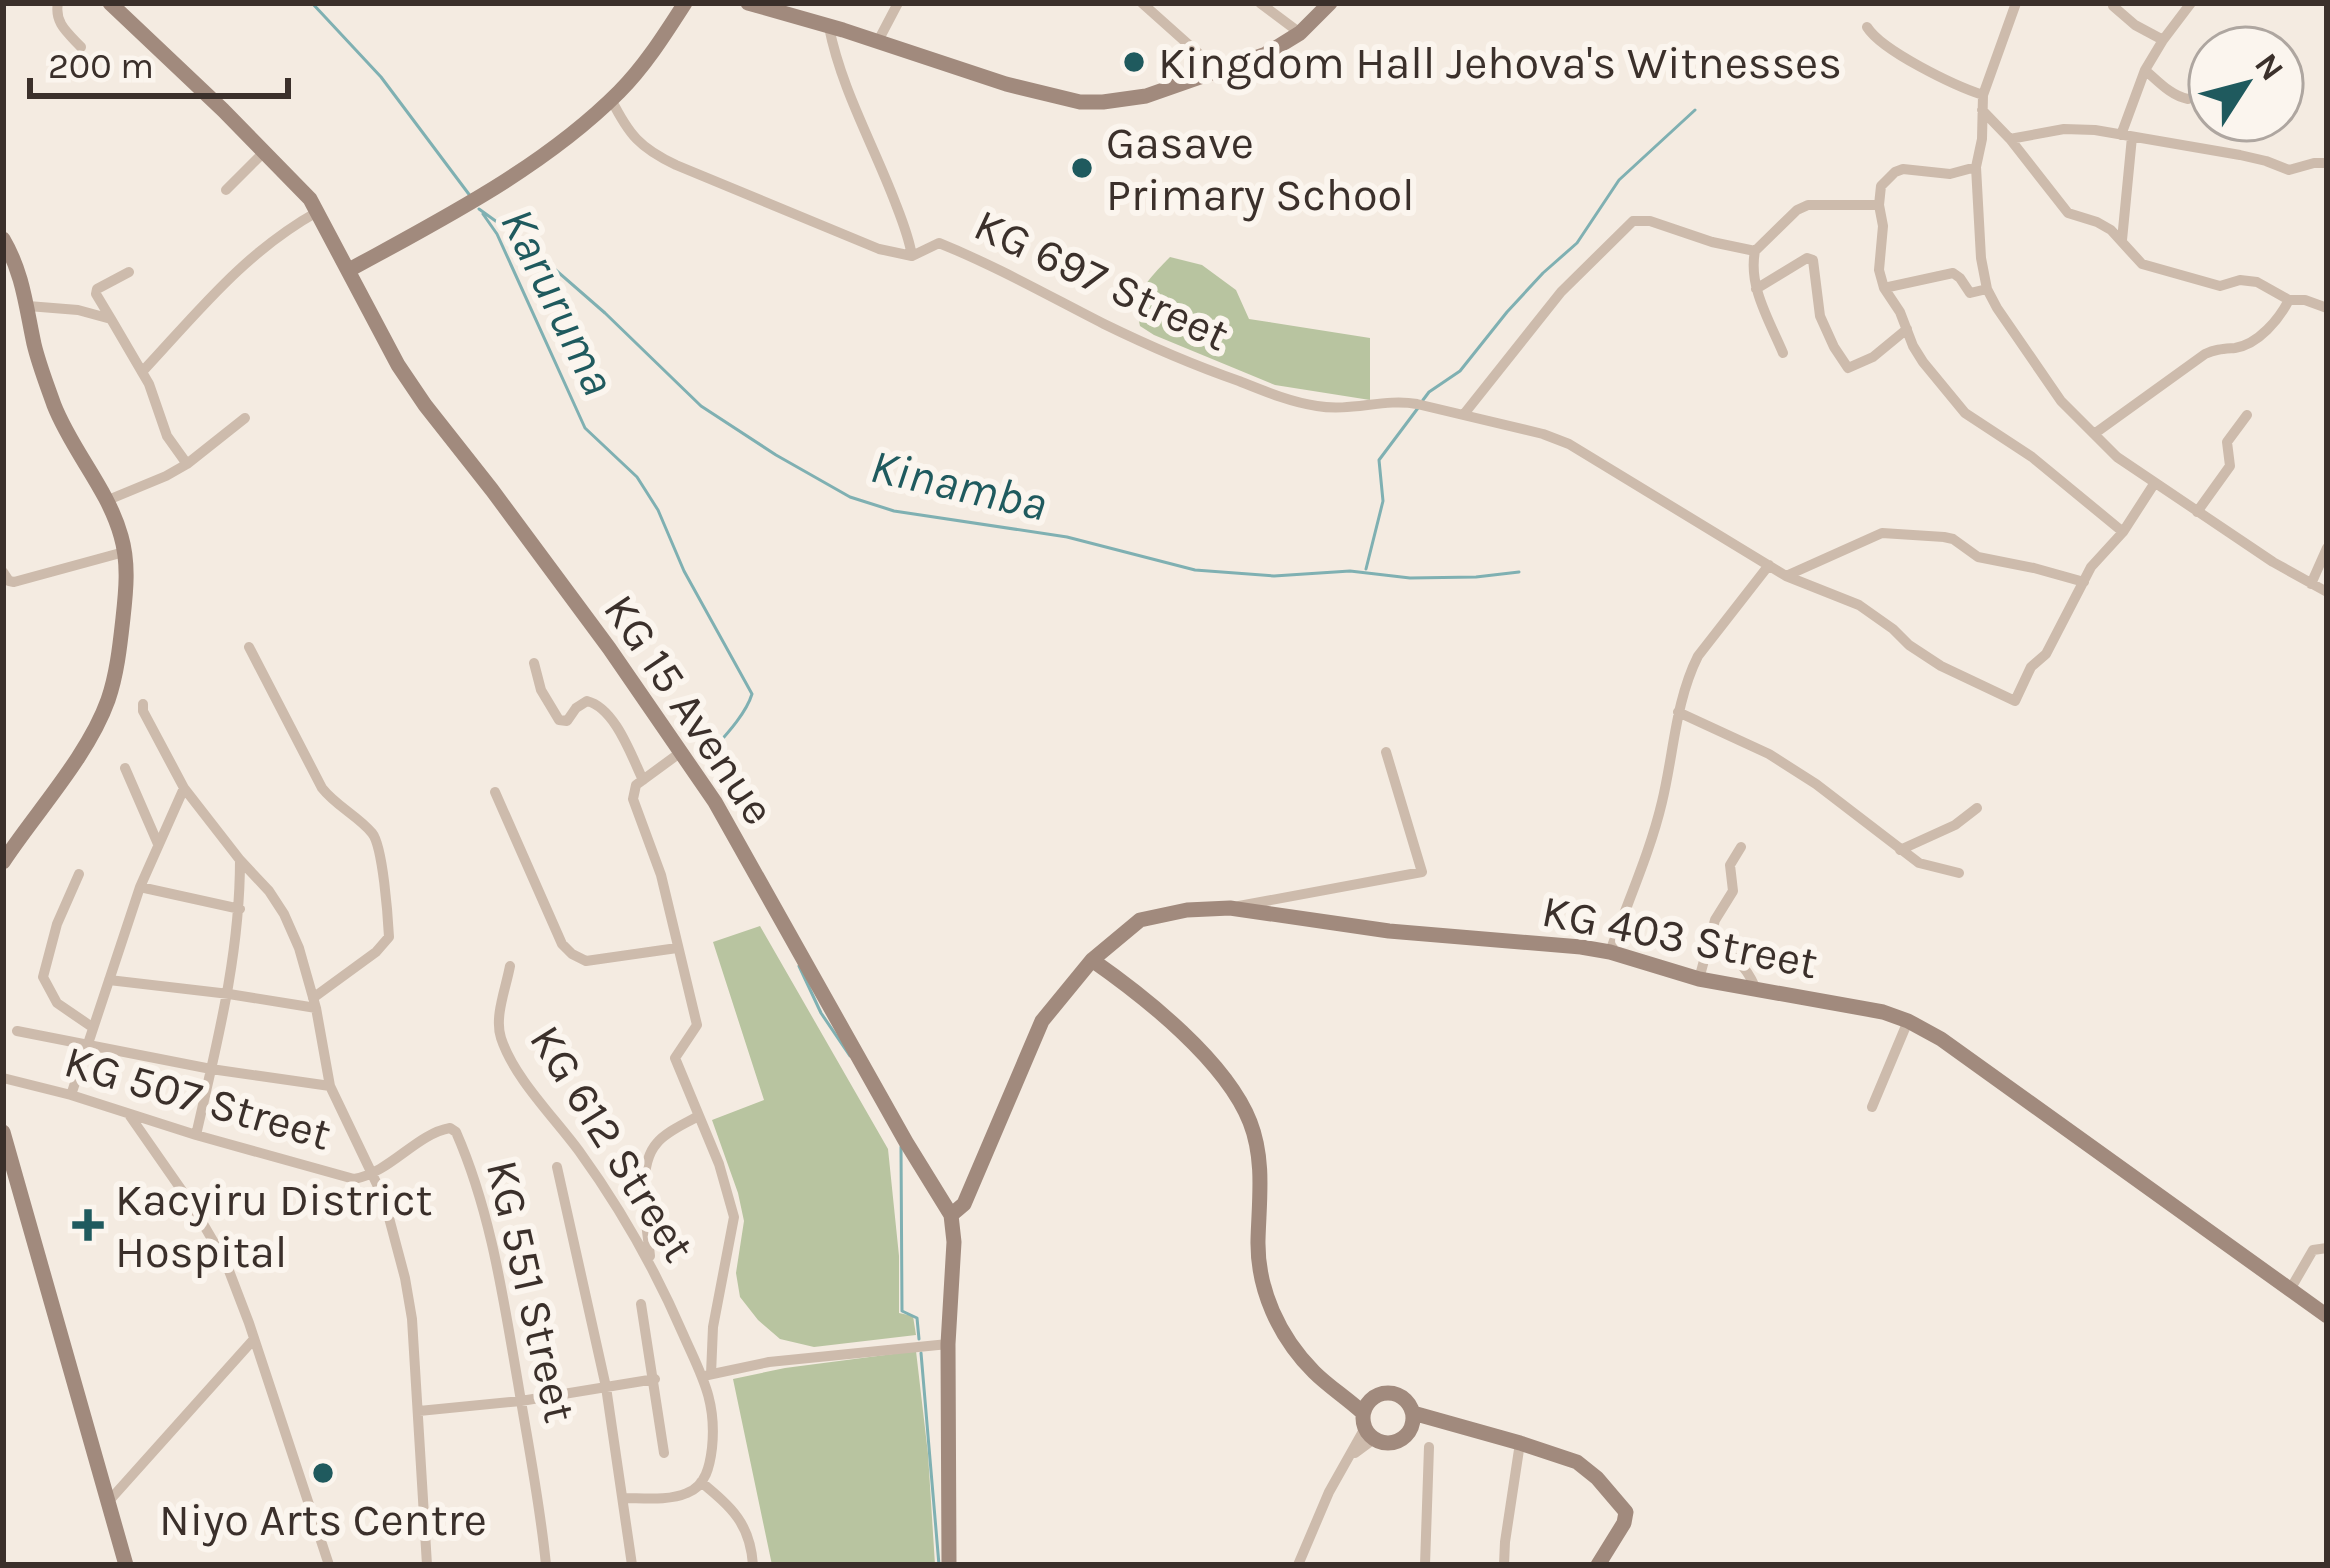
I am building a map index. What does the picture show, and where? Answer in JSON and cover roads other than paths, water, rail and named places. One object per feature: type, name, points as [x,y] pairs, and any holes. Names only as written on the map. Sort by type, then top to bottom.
[{"type":"main road","name":"KG 15 Avenue","points":[[110,3],[292,178],[317,212],[425,405],[610,648],[715,802],[951,1215]]},
{"type":"main road","points":[[349,270],[509,178],[568,136],[642,66],[685,3]]},
{"type":"main road","points":[[748,3],[1006,84],[1080,102],[1146,96],[1266,54],[1300,33],[1330,3]]},
{"type":"main road","points":[[3,239],[18,266],[34,344],[58,414],[108,500],[124,552],[124,608],[108,699],[93,732],[3,862]]},
{"type":"main road","name":"KG 403 Street","points":[[951,1215],[964,1204],[1042,1021],[1092,960],[1140,920],[1187,910],[1229,908],[1389,932],[1610,952],[1699,979],[1883,1012],[1908,1021],[1987,1071],[2327,1316]]},
{"type":"main road","points":[[1092,960],[1182,1034],[1241,1102],[1260,1161],[1258,1246],[1263,1288],[1295,1348],[1315,1372],[1392,1443],[1404,1438],[1413,1420],[1408,1402],[1397,1394],[1384,1393],[1368,1420]]},
{"type":"main road","points":[[3,1132],[126,1565]]},
{"type":"main road","points":[[949,1565],[951,1215]]},
{"type":"main road","points":[[1413,1420],[1431,1419],[1577,1462],[1626,1512],[1598,1565]]},
{"type":"street","points":[[58,3],[59,23],[81,47]]},
{"type":"street","points":[[877,43],[898,3]]},
{"type":"street","points":[[1142,3],[1217,70]]},
{"type":"street","points":[[1260,3],[1300,33]]},
{"type":"street","points":[[2016,3],[1983,95],[1976,167],[1987,290],[2061,401],[2117,457],[2327,592]]},
{"type":"street","points":[[2122,240],[2127,136],[2145,70],[2191,3]]},
{"type":"street","points":[[2113,6],[2135,26],[2163,40]]},
{"type":"street","points":[[830,27],[844,80],[912,256]]},
{"type":"street","points":[[1867,27],[1893,51],[1954,86],[1983,95]]},
{"type":"street","points":[[2145,70],[2186,99]]},
{"type":"street","name":"KG 697 Street","points":[[611,99],[632,136],[651,153],[879,249],[912,256],[939,243],[1106,325],[1285,398],[1338,408],[1401,401],[1569,444],[1786,576],[1858,605],[1941,666],[2014,701],[2031,667],[2046,654],[2084,582]]},
{"type":"street","points":[[1982,110],[2068,213],[2097,222],[2148,267],[2220,286],[2240,280],[2257,282],[2289,300],[2327,308]]},
{"type":"street","points":[[2010,140],[2064,129],[2095,130],[2240,155],[2289,170],[2327,163]]},
{"type":"street","points":[[226,190],[265,152]]},
{"type":"street","points":[[1976,167],[1950,174],[1904,169],[1881,186],[1879,270],[1884,288],[1923,362],[1965,413],[2032,457],[2123,532]]},
{"type":"street","points":[[1783,353],[1756,289],[1755,250],[1808,205],[1879,205]]},
{"type":"street","points":[[142,372],[218,286],[317,212]]},
{"type":"street","points":[[1463,414],[1561,292],[1633,221],[1650,220],[1712,242],[1755,250]]},
{"type":"street","points":[[1756,289],[1807,258],[1813,260],[1820,316],[1850,369],[1907,329]]},
{"type":"street","points":[[129,272],[97,289],[97,294],[142,372],[167,436],[188,464]]},
{"type":"street","points":[[1884,288],[1953,273],[1970,292],[1987,290]]},
{"type":"street","points":[[2094,434],[2205,354],[2237,347],[2261,334],[2289,300]]},
{"type":"street","points":[[28,306],[78,310],[111,319]]},
{"type":"street","points":[[2197,512],[2230,466],[2228,442],[2247,415]]},
{"type":"street","points":[[108,500],[188,464],[245,418]]},
{"type":"street","points":[[1786,576],[1887,532],[1944,536],[1978,557],[2084,582],[2154,484]]},
{"type":"street","points":[[2312,584],[2327,548]]},
{"type":"street","points":[[3,572],[14,582],[124,552]]},
{"type":"street","points":[[1610,952],[1663,800],[1678,712],[1698,656],[1769,565]]},
{"type":"street","points":[[109,980],[315,1003],[389,937],[378,848],[371,831],[322,788],[249,647]]},
{"type":"street","points":[[534,663],[541,690],[559,720],[567,721],[587,701],[599,705],[643,780]]},
{"type":"street","points":[[143,704],[184,788],[284,914],[315,1003],[330,1086],[384,1199],[412,1319],[427,1565]]},
{"type":"street","points":[[1678,712],[1769,754],[1927,867],[1959,873]]},
{"type":"street","points":[[681,752],[636,785],[633,799],[661,875],[697,1024],[675,1058],[719,1164],[734,1217],[707,1375],[769,1362],[948,1344]]},
{"type":"street","points":[[1229,908],[1422,872],[1386,752]]},
{"type":"street","points":[[125,768],[158,844]]},
{"type":"street","points":[[71,1095],[140,887],[184,788]]},
{"type":"street","name":"KG 612 Street","points":[[495,792],[562,944],[572,954],[586,961],[676,948]]},
{"type":"street","points":[[1900,850],[1955,825],[1977,808]]},
{"type":"street","points":[[1699,979],[1715,920],[1733,891],[1730,865],[1742,847]]},
{"type":"street","points":[[196,1135],[229,994],[240,909],[240,860]]},
{"type":"street","points":[[79,874],[57,923],[43,977],[57,1004],[92,1027]]},
{"type":"street","points":[[140,887],[240,909]]},
{"type":"street","points":[[1709,940],[1737,959],[1755,987]]},
{"type":"street","name":"KG 612 Street","points":[[510,966],[499,1028],[504,1046],[651,1264],[707,1375],[714,1424],[708,1472],[701,1482]]},
{"type":"street","points":[[1872,1107],[1908,1021]]},
{"type":"street","points":[[17,1031],[211,1069],[330,1086]]},
{"type":"street","name":"KG 507 Street","points":[[3,1078],[337,1175],[354,1179],[372,1174]]},
{"type":"street","points":[[128,1114],[226,1263],[328,1565]]},
{"type":"street","points":[[651,1264],[644,1205],[648,1160],[660,1139],[698,1116]]},
{"type":"street","name":"KG 551 Street","points":[[372,1174],[436,1131],[450,1128],[456,1132],[484,1206],[536,1474],[546,1565]]},
{"type":"street","points":[[557,1167],[606,1387],[632,1565]]},
{"type":"street","points":[[2291,1288],[2313,1250],[2327,1248]]},
{"type":"street","points":[[641,1304],[664,1453]]},
{"type":"street","points":[[108,1502],[254,1339]]},
{"type":"street","points":[[419,1411],[521,1401],[655,1379]]},
{"type":"street","points":[[1298,1565],[1329,1492],[1368,1420]]},
{"type":"street","points":[[1504,1565],[1520,1443]]},
{"type":"street","points":[[1425,1565],[1430,1447]]},
{"type":"street","points":[[623,1498],[688,1493],[701,1482],[739,1517],[751,1545],[753,1565]]},
{"type":"waterway","name":"Karuruma","points":[[312,3],[381,77],[471,197]]},
{"type":"waterway","points":[[1423,400],[1460,371],[1507,312],[1577,243],[1619,180],[1695,110]]},
{"type":"waterway","name":"Kinamba","points":[[479,209],[605,313],[701,406],[850,497],[894,511],[1067,537],[1195,570],[1274,576],[1350,571],[1410,578],[1519,572]]},
{"type":"waterway","name":"Karuruma","points":[[483,214],[497,234],[585,428],[637,477],[658,510],[684,571],[752,694],[738,720],[703,761]]},
{"type":"waterway","points":[[1366,569],[1383,501],[1379,460],[1418,408]]},
{"type":"waterway","points":[[799,966],[821,1013],[850,1056]]},
{"type":"waterway","points":[[901,1147],[902,1311],[917,1318],[919,1339]]},
{"type":"waterway","points":[[921,1353],[939,1565]]},
{"type":"place","name":"Kingdom Hall Jehova's Witnesses","points":[[1134,62]]},
{"type":"place","name":"Gasave Primary School","points":[[1082,168]]},
{"type":"place","name":"Kacyiru District Hospital","points":[[88,1225]]},
{"type":"place","name":"Niyo Arts Centre","points":[[323,1473]]}]
